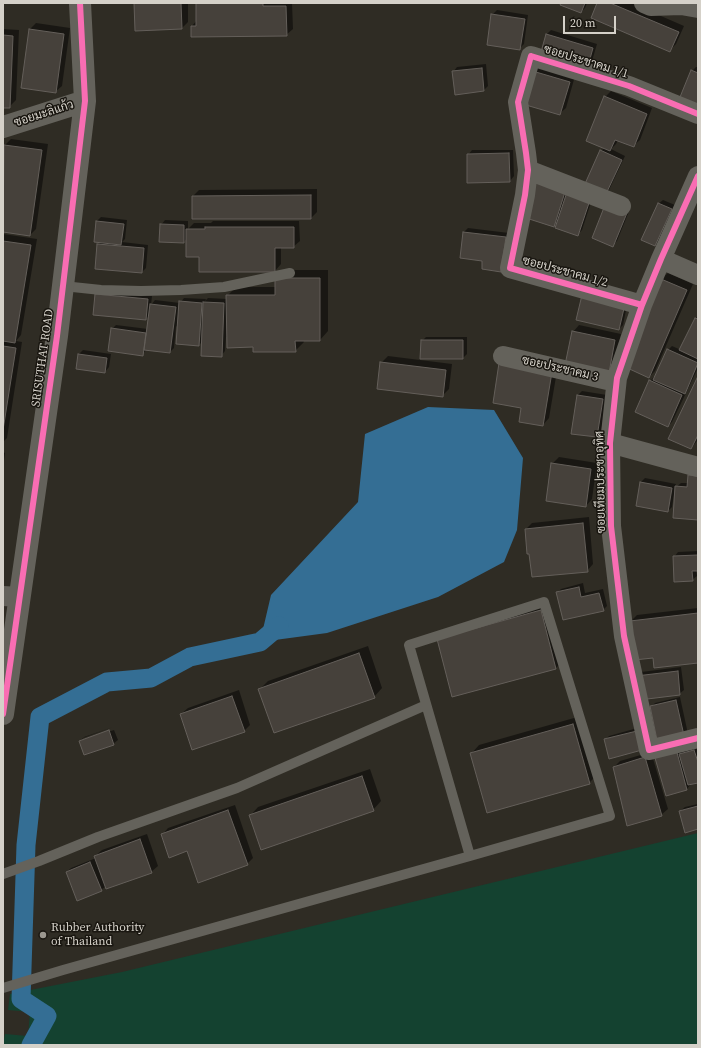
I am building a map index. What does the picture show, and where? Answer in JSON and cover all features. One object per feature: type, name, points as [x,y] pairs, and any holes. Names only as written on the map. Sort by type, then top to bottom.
[{"type":"street","name":"SRISUTHAT ROAD","points":[[3,714],[12,597],[57,336],[85,101],[80,3]]},
{"type":"street","points":[[644,3],[651,6],[681,5],[698,8]]},
{"type":"street","name":"ซอยประชาคม 1/1","points":[[528,170],[518,102],[531,56],[629,86],[698,114]]},
{"type":"street","name":"ซอยมะลิแก้ว","points":[[3,127],[85,101]]},
{"type":"street","points":[[528,170],[621,206]]},
{"type":"street","name":"ซอยประชาคม 1/2","points":[[528,170],[525,195],[510,268],[642,305]]},
{"type":"street","name":"ซอยเทียมประชาอุทิศ","points":[[698,176],[660,259],[642,305],[616,382],[610,443],[611,526],[624,636],[649,750],[698,738]]},
{"type":"street","points":[[660,259],[698,275]]},
{"type":"street","name":"ซอยประชาคม 3","points":[[503,356],[616,382]]},
{"type":"street","points":[[610,443],[697,463]]},
{"type":"lane","points":[[63,286],[101,290],[181,290],[224,287],[290,273]]},
{"type":"lane","points":[[5,988],[63,970],[470,856],[610,816],[544,602],[409,645],[470,856]]},
{"type":"lane","points":[[5,873],[39,862],[98,837],[236,788],[426,705]]},
{"type":"green space","points":[[698,833],[698,1045],[3,1045],[5,1034],[28,1036],[30,1012],[8,1010],[10,994],[122,972]]},
{"type":"water","points":[[428,407],[494,410],[523,458],[517,530],[504,562],[438,597],[327,633],[260,642],[271,595],[358,502],[365,434]]},
{"type":"building","points":[[134,3],[181,3],[182,29],[135,31]]},
{"type":"building","points":[[196,3],[263,3],[263,6],[286,6],[287,36],[191,37],[191,26],[196,26]]},
{"type":"building","points":[[561,3],[585,3],[581,13],[560,5]]},
{"type":"building","points":[[597,3],[610,3],[679,32],[670,52],[591,18]]},
{"type":"building","points":[[491,14],[525,19],[520,50],[487,45]]},
{"type":"building","points":[[29,29],[64,34],[56,93],[21,88]]},
{"type":"building","points":[[546,34],[593,48],[588,66],[541,52]]},
{"type":"building","points":[[3,35],[13,36],[10,108],[3,108]]},
{"type":"building","points":[[482,68],[484,91],[455,95],[452,71]]},
{"type":"building","points":[[529,70],[570,82],[560,115],[519,103]]},
{"type":"building","points":[[691,70],[698,73],[698,110],[678,102]]},
{"type":"building","points":[[604,96],[647,114],[634,147],[615,140],[610,151],[586,141]]},
{"type":"building","points":[[4,145],[42,150],[30,236],[3,232]]},
{"type":"building","points":[[600,150],[622,160],[605,196],[584,186]]},
{"type":"building","points":[[509,153],[510,182],[467,183],[467,154]]},
{"type":"building","points":[[534,182],[565,192],[554,227],[523,217]]},
{"type":"building","points":[[567,192],[590,200],[578,236],[555,228]]},
{"type":"building","points":[[311,195],[311,219],[192,219],[192,196]]},
{"type":"building","points":[[658,203],[672,209],[655,246],[641,240]]},
{"type":"building","points":[[605,205],[627,213],[613,247],[592,238]]},
{"type":"building","points":[[96,221],[124,224],[121,245],[94,242]]},
{"type":"building","points":[[160,224],[184,225],[184,243],[159,242]]},
{"type":"building","points":[[205,227],[294,227],[294,248],[275,248],[275,272],[199,272],[199,257],[186,257],[186,229],[205,229]]},
{"type":"building","points":[[463,232],[506,237],[501,272],[482,269],[482,261],[460,258]]},
{"type":"building","points":[[3,241],[31,245],[15,343],[3,341]]},
{"type":"building","points":[[97,244],[144,248],[142,273],[95,269]]},
{"type":"building","points":[[275,278],[320,278],[320,341],[295,341],[296,352],[253,352],[253,347],[227,348],[226,295],[275,295]]},
{"type":"building","points":[[661,279],[687,290],[649,378],[623,366]]},
{"type":"building","points":[[95,294],[148,299],[146,320],[93,315]]},
{"type":"building","points":[[582,295],[625,304],[619,330],[576,320]]},
{"type":"building","points":[[179,301],[202,303],[199,346],[176,344]]},
{"type":"building","points":[[203,302],[224,303],[222,357],[201,356]]},
{"type":"building","points":[[150,304],[176,307],[170,353],[144,350]]},
{"type":"building","points":[[695,318],[698,319],[698,359],[679,350]]},
{"type":"building","points":[[111,328],[146,333],[143,356],[108,351]]},
{"type":"building","points":[[572,331],[615,340],[609,373],[565,365]]},
{"type":"building","points":[[421,340],[463,340],[463,359],[420,359]]},
{"type":"building","points":[[3,346],[16,348],[3,430]]},
{"type":"building","points":[[667,349],[698,363],[685,394],[653,380]]},
{"type":"building","points":[[78,354],[107,358],[105,373],[76,369]]},
{"type":"building","points":[[380,362],[446,370],[443,397],[377,389]]},
{"type":"building","points":[[499,363],[552,372],[543,426],[519,422],[521,408],[493,403]]},
{"type":"building","points":[[698,376],[698,435],[691,449],[668,439]]},
{"type":"building","points":[[649,380],[682,395],[668,427],[635,412]]},
{"type":"building","points":[[577,395],[603,399],[597,437],[571,434]]},
{"type":"building","points":[[551,463],[591,469],[586,507],[546,501]]},
{"type":"building","points":[[688,475],[698,476],[698,520],[673,518],[675,486],[687,487]]},
{"type":"building","points":[[640,482],[672,488],[668,512],[636,506]]},
{"type":"building","points":[[583,523],[588,572],[532,577],[529,554],[527,554],[525,529]]},
{"type":"building","points":[[698,555],[698,571],[692,571],[693,581],[674,582],[673,556]]},
{"type":"building","points":[[579,587],[581,597],[599,593],[604,611],[563,620],[556,592]]},
{"type":"building","points":[[541,610],[556,669],[452,697],[437,639]]},
{"type":"building","points":[[698,613],[698,663],[654,668],[653,658],[634,660],[630,621]]},
{"type":"building","points":[[359,653],[375,698],[274,733],[258,689]]},
{"type":"building","points":[[678,671],[680,695],[639,700],[636,676]]},
{"type":"building","points":[[232,696],[245,732],[192,750],[180,714]]},
{"type":"building","points":[[676,700],[685,740],[658,745],[650,706]]},
{"type":"building","points":[[573,724],[590,784],[487,813],[470,753]]},
{"type":"building","points":[[109,730],[114,745],[84,755],[79,741]]},
{"type":"building","points":[[637,731],[642,750],[609,759],[604,739]]},
{"type":"building","points":[[675,745],[687,790],[666,796],[653,751]]},
{"type":"building","points":[[694,750],[698,762],[698,783],[688,785],[679,754]]},
{"type":"building","points":[[645,757],[662,816],[627,826],[613,767]]},
{"type":"building","points":[[362,776],[374,811],[261,850],[249,815]]},
{"type":"building","points":[[698,806],[698,829],[685,833],[679,811]]},
{"type":"building","points":[[228,810],[248,865],[198,883],[187,851],[169,858],[161,834]]},
{"type":"building","points":[[140,839],[152,873],[106,889],[94,856]]},
{"type":"building","points":[[90,862],[102,891],[77,901],[66,872]]},
{"type":"waterway","points":[[31,1045],[47,1016],[21,999],[26,845],[40,717],[107,682],[151,678],[190,657],[260,642],[279,626]]},
{"type":"cycle path","points":[[3,714],[57,336],[85,101],[80,3]]},
{"type":"cycle path","points":[[642,305],[510,268],[525,195],[528,170],[518,102],[531,56],[629,86],[698,114]]},
{"type":"cycle path","points":[[698,176],[642,305],[617,378],[610,443],[611,526],[624,636],[649,750],[698,738]]},
{"type":"place","name":"Rubber Authority of Thailand","points":[[43,935]]}]
